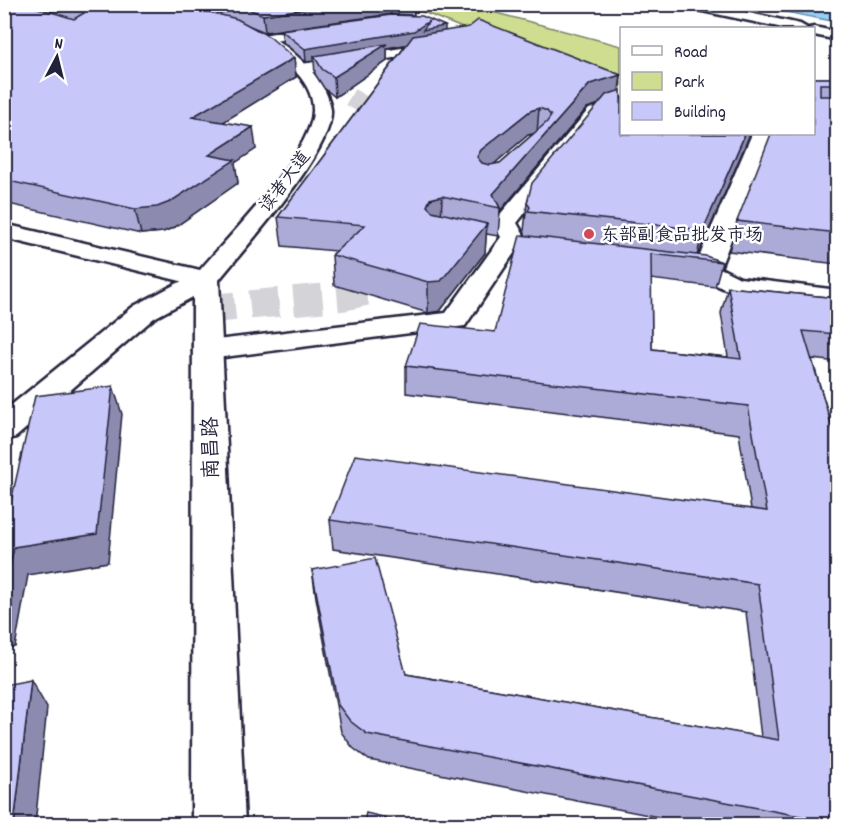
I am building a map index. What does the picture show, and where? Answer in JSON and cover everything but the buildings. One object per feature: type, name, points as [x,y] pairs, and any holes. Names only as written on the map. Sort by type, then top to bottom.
[{"type":"street","points":[[688,4],[795,27]]},
{"type":"street","points":[[262,39],[337,27]]},
{"type":"street","name":"读者大道","points":[[206,279],[292,173],[311,145],[322,111],[302,69],[280,49],[238,29]]},
{"type":"street","points":[[815,31],[837,36]]},
{"type":"street","points":[[302,69],[454,37]]},
{"type":"street","points":[[208,350],[455,320],[513,237],[505,223],[596,113],[620,104]]},
{"type":"street","points":[[706,271],[762,135]]},
{"type":"street","points":[[4,231],[206,279]]},
{"type":"street","points":[[647,264],[706,271],[734,285],[837,298]]},
{"type":"street","points":[[4,429],[144,312],[206,279]]},
{"type":"street","name":"南昌路","points":[[206,279],[218,825]]},
{"type":"green space","points":[[406,5],[466,5],[620,46],[620,93]]},
{"type":"water","points":[[750,5],[806,5],[837,11],[837,22]]},
{"type":"tunnel","points":[[350,97],[400,126]]},
{"type":"tunnel","points":[[206,309],[345,296],[392,285],[400,276]]},
{"type":"place","name":"东部副食品批发市场","points":[[589,234]]}]
